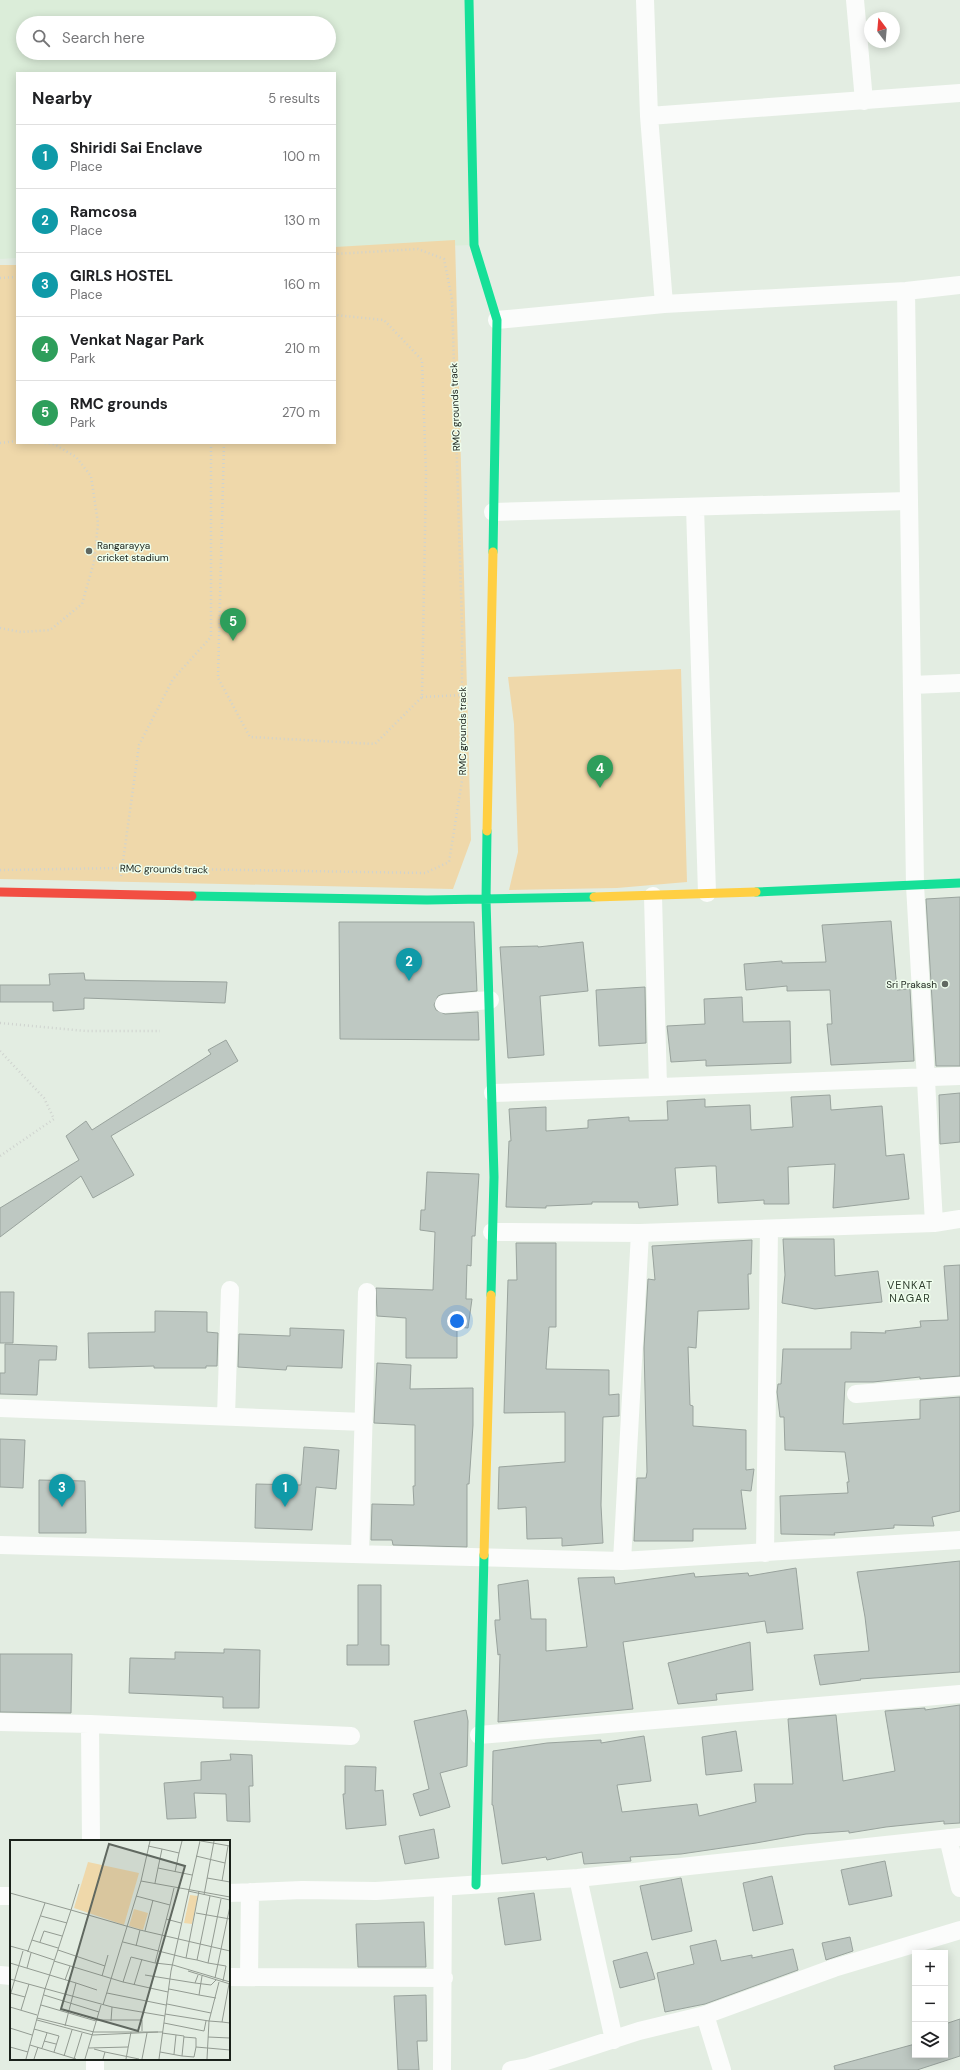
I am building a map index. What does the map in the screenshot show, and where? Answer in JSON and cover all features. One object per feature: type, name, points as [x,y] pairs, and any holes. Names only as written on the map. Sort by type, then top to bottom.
[{"type":"street","points":[[469,0],[474,245],[497,320],[486,900],[493,1093],[492,1232],[476,1885]]},
{"type":"street","points":[[645,0],[649,116],[664,304]]},
{"type":"street","points":[[855,0],[864,100]]},
{"type":"street","points":[[649,116],[960,93]]},
{"type":"street","points":[[497,320],[664,304],[906,291],[960,285]]},
{"type":"street","points":[[906,291],[915,885],[927,1077],[934,1223]]},
{"type":"street","points":[[493,512],[909,501]]},
{"type":"street","points":[[695,507],[707,894]]},
{"type":"street","points":[[912,685],[960,683]]},
{"type":"street","points":[[0,892],[486,900],[653,896],[960,883]]},
{"type":"street","points":[[653,896],[658,1087]]},
{"type":"street","points":[[444,1004],[490,1000]]},
{"type":"street","points":[[493,1093],[960,1076]]},
{"type":"street","points":[[492,1232],[640,1233],[934,1223],[960,1219]]},
{"type":"street","points":[[765,1552],[769,1229]]},
{"type":"street","points":[[622,1560],[640,1233]]},
{"type":"street","points":[[226,1416],[230,1290]]},
{"type":"street","points":[[360,1554],[367,1292]]},
{"type":"street","points":[[856,1394],[960,1386]]},
{"type":"street","points":[[0,1408],[364,1422]]},
{"type":"street","points":[[0,1545],[622,1560],[960,1540]]},
{"type":"street","points":[[480,1735],[960,1694]]},
{"type":"street","points":[[0,1722],[90,1724],[351,1736]]},
{"type":"street","points":[[90,1724],[91,1840]]},
{"type":"street","points":[[230,1893],[376,1891],[443,1888],[578,1878],[954,1838],[960,1888]]},
{"type":"street","points":[[578,1878],[614,2040]]},
{"type":"street","points":[[442,2070],[444,1978],[443,1888]]},
{"type":"street","points":[[249,1977],[250,1892]]},
{"type":"street","points":[[511,2070],[528,2067],[705,2014],[834,1968],[960,1930]]},
{"type":"street","points":[[0,1975],[10,1976]]},
{"type":"street","points":[[230,1977],[444,1978]]},
{"type":"street","points":[[705,2014],[722,2070]]},
{"type":"path","name":"RMC grounds track","points":[[0,870],[122,868],[425,873],[449,862],[462,781],[462,625],[452,299],[444,259],[418,249],[336,254]]},
{"type":"path","points":[[0,278],[16,277]]},
{"type":"path","points":[[336,315],[384,320],[422,360],[426,473],[422,697]]},
{"type":"path","points":[[0,443],[16,441]]},
{"type":"path","points":[[0,628],[21,632],[50,630],[82,604],[94,562],[98,523],[91,476],[76,457],[54,444]]},
{"type":"path","points":[[122,868],[138,745],[173,679],[211,637],[211,444]]},
{"type":"path","points":[[224,444],[218,678],[250,737],[375,744],[422,697],[462,695]]},
{"type":"path","points":[[0,1023],[86,1031],[160,1031]]},
{"type":"path","points":[[0,1052],[44,1098],[54,1119],[0,1156]]},
{"type":"shaded area","points":[[0,0],[472,0],[474,245],[336,249],[336,72],[16,72],[16,258],[0,259]]},
{"type":"shaded area","points":[[455,240],[471,840],[453,889],[0,879],[0,265],[16,265],[16,444],[336,444],[336,247]]},
{"type":"shaded area","points":[[681,669],[687,882],[617,888],[509,890],[518,852],[514,724],[508,677]]},
{"type":"building","name":"Sri Prakash","points":[[960,897],[960,1066],[936,1066],[926,899]]},
{"type":"building","points":[[891,921],[897,990],[910,989],[914,1061],[831,1065],[827,1024],[832,1024],[830,990],[787,991],[787,986],[746,990],[744,964],[782,961],[782,963],[826,962],[822,925]]},
{"type":"building","points":[[339,922],[474,922],[477,991],[443,994],[438,996],[434,1005],[436,1010],[445,1014],[478,1012],[479,1040],[340,1039]]},
{"type":"building","points":[[583,942],[588,991],[540,996],[544,1055],[508,1058],[500,947],[538,947]]},
{"type":"building","points":[[84,973],[85,980],[227,982],[225,1003],[84,998],[84,1009],[53,1011],[53,1002],[0,1002],[0,985],[50,985],[49,974]]},
{"type":"building","points":[[645,987],[646,1043],[599,1046],[596,990]]},
{"type":"building","points":[[742,997],[743,1022],[790,1021],[791,1063],[706,1066],[706,1060],[671,1062],[667,1026],[705,1024],[704,999]]},
{"type":"building","points":[[226,1040],[238,1061],[111,1136],[134,1175],[93,1198],[81,1176],[0,1237],[0,1208],[79,1160],[66,1136],[86,1121],[92,1130],[211,1054],[208,1050]]},
{"type":"building","points":[[960,1093],[960,1142],[940,1144],[939,1095]]},
{"type":"building","points":[[830,1095],[831,1110],[882,1106],[886,1156],[904,1154],[909,1199],[833,1208],[835,1164],[788,1167],[789,1204],[764,1204],[764,1200],[718,1203],[716,1166],[710,1166],[675,1168],[678,1205],[639,1208],[638,1202],[592,1202],[592,1204],[546,1206],[546,1208],[506,1207],[509,1141],[511,1141],[509,1109],[546,1107],[546,1131],[588,1128],[588,1120],[629,1117],[629,1121],[668,1120],[667,1101],[705,1099],[705,1107],[750,1105],[751,1130],[793,1127],[791,1097]]},
{"type":"building","points":[[427,1172],[479,1174],[475,1236],[472,1236],[471,1266],[467,1265],[466,1299],[472,1299],[468,1328],[457,1327],[457,1358],[406,1358],[406,1318],[377,1316],[376,1288],[433,1290],[435,1232],[420,1230],[421,1210],[425,1210]]},
{"type":"building","points":[[783,1239],[834,1239],[835,1276],[878,1271],[882,1302],[815,1309],[782,1303],[785,1275]]},
{"type":"building","points":[[752,1240],[751,1274],[748,1274],[749,1309],[698,1311],[696,1348],[688,1347],[690,1405],[693,1406],[693,1426],[746,1430],[746,1470],[754,1469],[751,1491],[741,1490],[746,1529],[693,1529],[693,1541],[634,1541],[637,1478],[646,1478],[647,1472],[644,1348],[648,1279],[655,1280],[652,1246]]},
{"type":"building","points":[[516,1243],[556,1243],[556,1327],[549,1327],[546,1369],[609,1370],[609,1395],[619,1394],[619,1416],[603,1417],[601,1505],[603,1543],[562,1546],[562,1538],[527,1539],[526,1507],[498,1509],[499,1467],[565,1462],[565,1412],[504,1413],[508,1280],[517,1280]]},
{"type":"building","points":[[960,1265],[960,1376],[920,1379],[920,1377],[873,1382],[845,1382],[843,1424],[920,1419],[920,1400],[960,1397],[960,1511],[932,1517],[934,1526],[894,1525],[894,1528],[834,1533],[835,1535],[781,1534],[780,1496],[848,1493],[847,1482],[849,1482],[845,1452],[785,1450],[784,1417],[780,1417],[777,1392],[778,1384],[781,1384],[783,1349],[851,1349],[851,1332],[886,1333],[885,1331],[921,1327],[920,1321],[948,1320],[944,1266]]},
{"type":"building","points":[[0,1292],[14,1292],[13,1343],[0,1343]]},
{"type":"building","points":[[155,1311],[207,1312],[207,1332],[218,1333],[217,1366],[206,1366],[206,1368],[154,1368],[154,1366],[89,1368],[88,1333],[155,1332]]},
{"type":"building","points":[[290,1328],[344,1330],[342,1368],[287,1366],[286,1370],[238,1367],[239,1334],[290,1336]]},
{"type":"building","points":[[5,1344],[57,1346],[56,1360],[39,1360],[37,1395],[0,1394],[0,1373],[5,1373]]},
{"type":"building","points":[[377,1363],[411,1365],[410,1389],[473,1388],[473,1425],[469,1484],[467,1484],[467,1547],[393,1545],[392,1540],[371,1540],[372,1504],[414,1505],[413,1486],[415,1486],[415,1425],[374,1423]]},
{"type":"building","points":[[0,1439],[25,1440],[23,1488],[0,1487]]},
{"type":"building","points":[[304,1447],[339,1450],[336,1489],[316,1487],[312,1530],[255,1528],[256,1484],[301,1485]]},
{"type":"building","points":[[39,1480],[85,1481],[86,1533],[39,1533]]},
{"type":"building","points":[[960,1561],[960,1672],[860,1679],[861,1680],[820,1685],[814,1655],[869,1651],[857,1572]]},
{"type":"building","points":[[796,1568],[803,1629],[767,1633],[765,1621],[623,1642],[633,1709],[498,1722],[500,1654],[498,1655],[495,1620],[500,1620],[498,1585],[528,1580],[531,1619],[546,1619],[546,1651],[587,1647],[578,1578],[614,1577],[615,1584],[694,1573],[695,1577],[748,1573],[749,1576]]},
{"type":"building","points":[[358,1585],[381,1585],[381,1645],[389,1645],[389,1665],[347,1665],[347,1645],[358,1645]]},
{"type":"building","points":[[750,1642],[753,1690],[716,1694],[717,1700],[678,1704],[668,1663]]},
{"type":"building","points":[[224,1649],[260,1650],[259,1708],[223,1708],[223,1697],[129,1693],[130,1658],[175,1659],[175,1652],[224,1653]]},
{"type":"building","points":[[0,1654],[72,1654],[71,1713],[0,1712]]},
{"type":"building","points":[[960,1705],[960,1823],[944,1824],[944,1821],[886,1827],[849,1833],[849,1831],[806,1834],[681,1854],[630,1857],[631,1861],[584,1864],[582,1852],[547,1860],[546,1857],[502,1864],[492,1805],[493,1751],[547,1743],[601,1740],[601,1743],[644,1736],[651,1781],[617,1785],[622,1812],[697,1804],[699,1816],[756,1802],[754,1784],[793,1784],[788,1719],[836,1715],[843,1781],[895,1771],[885,1711],[925,1708],[925,1710]]},
{"type":"building","points":[[466,1710],[468,1721],[467,1766],[440,1773],[450,1807],[420,1816],[413,1794],[429,1789],[414,1721]]},
{"type":"building","points":[[736,1731],[742,1771],[706,1775],[702,1737]]},
{"type":"building","points":[[230,1754],[252,1755],[253,1786],[249,1786],[250,1822],[227,1821],[226,1794],[194,1793],[196,1818],[167,1819],[164,1783],[201,1780],[201,1762],[231,1760]]},
{"type":"building","points":[[345,1766],[376,1767],[375,1791],[383,1790],[386,1825],[346,1829],[343,1794],[345,1794]]},
{"type":"building","points":[[434,1829],[439,1858],[405,1864],[399,1836]]},
{"type":"building","points":[[885,1861],[892,1896],[849,1905],[841,1870]]},
{"type":"building","points":[[772,1876],[783,1924],[753,1931],[743,1883]]},
{"type":"building","points":[[681,1878],[692,1931],[652,1940],[640,1886]]},
{"type":"building","points":[[534,1893],[541,1940],[505,1945],[498,1898]]},
{"type":"building","points":[[424,1922],[426,1967],[358,1967],[356,1924]]},
{"type":"building","points":[[850,1937],[853,1951],[826,1960],[822,1943]]},
{"type":"building","points":[[716,1940],[721,1961],[752,1955],[752,1958],[793,1949],[798,1970],[705,2004],[665,2012],[657,1973],[694,1964],[690,1946]]},
{"type":"building","points":[[647,1952],[655,1979],[620,1988],[613,1961]]},
{"type":"building","points":[[426,1995],[427,2041],[417,2041],[419,2070],[398,2070],[394,1996]]},
{"type":"building","points":[[960,2019],[960,2056],[917,2070],[835,2070],[834,2066],[912,2045],[912,2058],[948,2058],[948,2023]]},
{"type":"traffic: fast","points":[[469,0],[474,245],[497,320],[493,552]]},
{"type":"traffic: fast","points":[[487,831],[486,900],[494,1177],[491,1295]]},
{"type":"traffic: fast","points":[[756,892],[960,883]]},
{"type":"traffic: fast","points":[[192,896],[427,900],[594,897]]},
{"type":"traffic: fast","points":[[476,1885],[484,1555]]},
{"type":"traffic: slow","points":[[487,831],[493,552]]},
{"type":"traffic: slow","points":[[594,897],[756,892]]},
{"type":"traffic: slow","points":[[484,1555],[491,1295]]},
{"type":"traffic: jam","points":[[0,892],[192,896]]},
{"type":"place","name":"Rangarayya cricket stadium","points":[[89,551]]},
{"type":"place","name":"RMC grounds","points":[[233,641]]},
{"type":"place","name":"Venkat Nagar Park","points":[[600,788]]},
{"type":"place","name":"Ramcosa","points":[[409,981]]},
{"type":"place","name":"Sri Prakash","points":[[945,984]]},
{"type":"place","name":"GIRLS HOSTEL","points":[[62,1507]]},
{"type":"place","name":"Shiridi Sai Enclave","points":[[285,1507]]},
{"type":"district","name":"VENKAT NAGAR","points":[[910,1291]]}]
